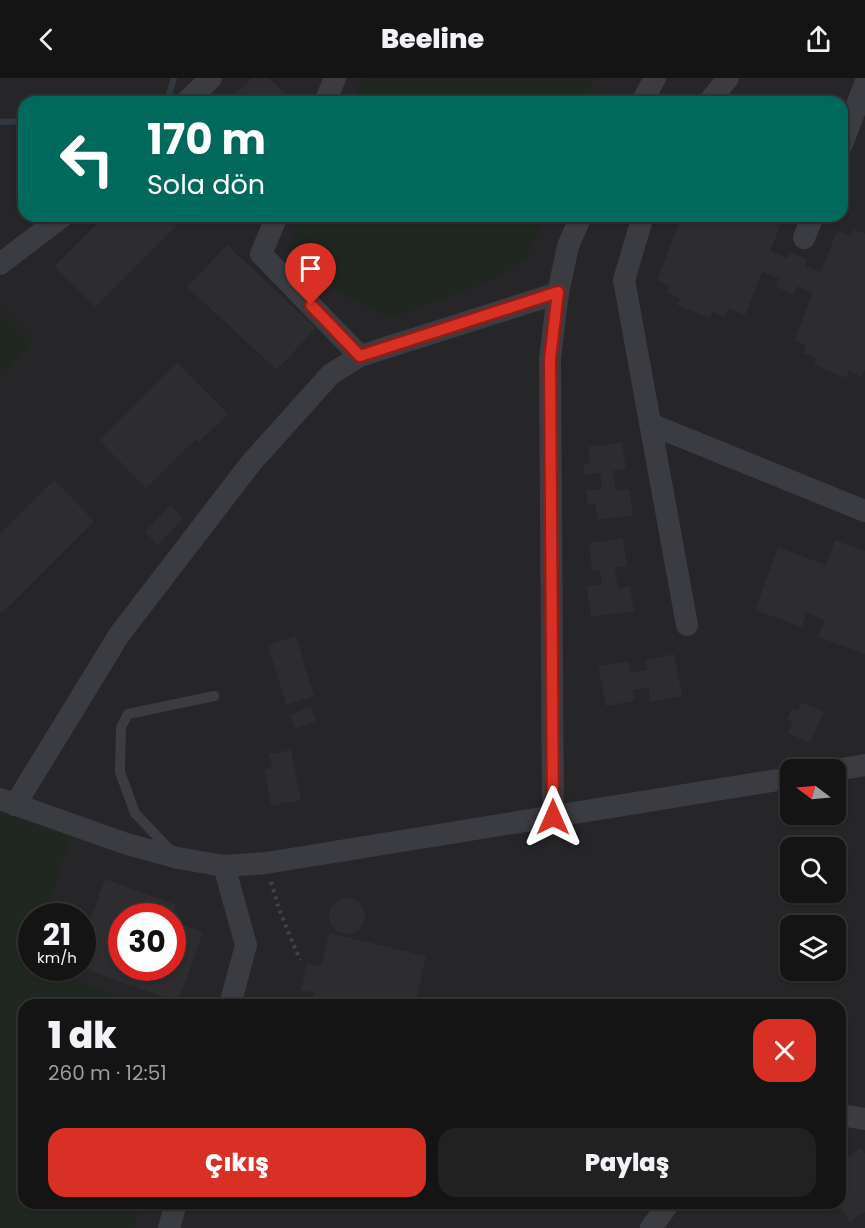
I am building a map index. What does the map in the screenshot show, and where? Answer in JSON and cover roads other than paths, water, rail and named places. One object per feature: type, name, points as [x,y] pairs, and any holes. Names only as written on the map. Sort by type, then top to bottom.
[{"type":"street","points":[[192,96],[211,78]]},
{"type":"street","points":[[328,96],[335,78]]},
{"type":"street","points":[[646,96],[656,78]]},
{"type":"street","points":[[714,96],[728,78]]},
{"type":"street","points":[[848,128],[865,84],[849,78]]},
{"type":"street","points":[[0,264],[55,222]]},
{"type":"street","points":[[274,222],[261,254],[360,356]]},
{"type":"street","points":[[553,817],[550,359],[558,292],[568,246],[578,222]]},
{"type":"street","points":[[641,222],[624,280],[687,625]]},
{"type":"street","points":[[804,238],[811,222]]},
{"type":"street","points":[[558,292],[360,356],[331,374],[251,463],[119,635],[7,802],[127,844],[178,858],[224,866],[266,863],[780,780]]},
{"type":"street","points":[[650,424],[865,511]]},
{"type":"street","points":[[846,768],[865,765]]},
{"type":"street","points":[[224,866],[246,945],[232,999]]},
{"type":"street","points":[[846,1116],[865,1119]]},
{"type":"street","points":[[169,1228],[174,1209]]},
{"type":"street","points":[[651,1228],[665,1209]]},
{"type":"lane","points":[[178,858],[135,813],[120,772],[121,727],[128,714],[214,696]]},
{"type":"waterway","points":[[169,96],[174,78]]},
{"type":"waterway","points":[[0,122],[18,121]]}]
